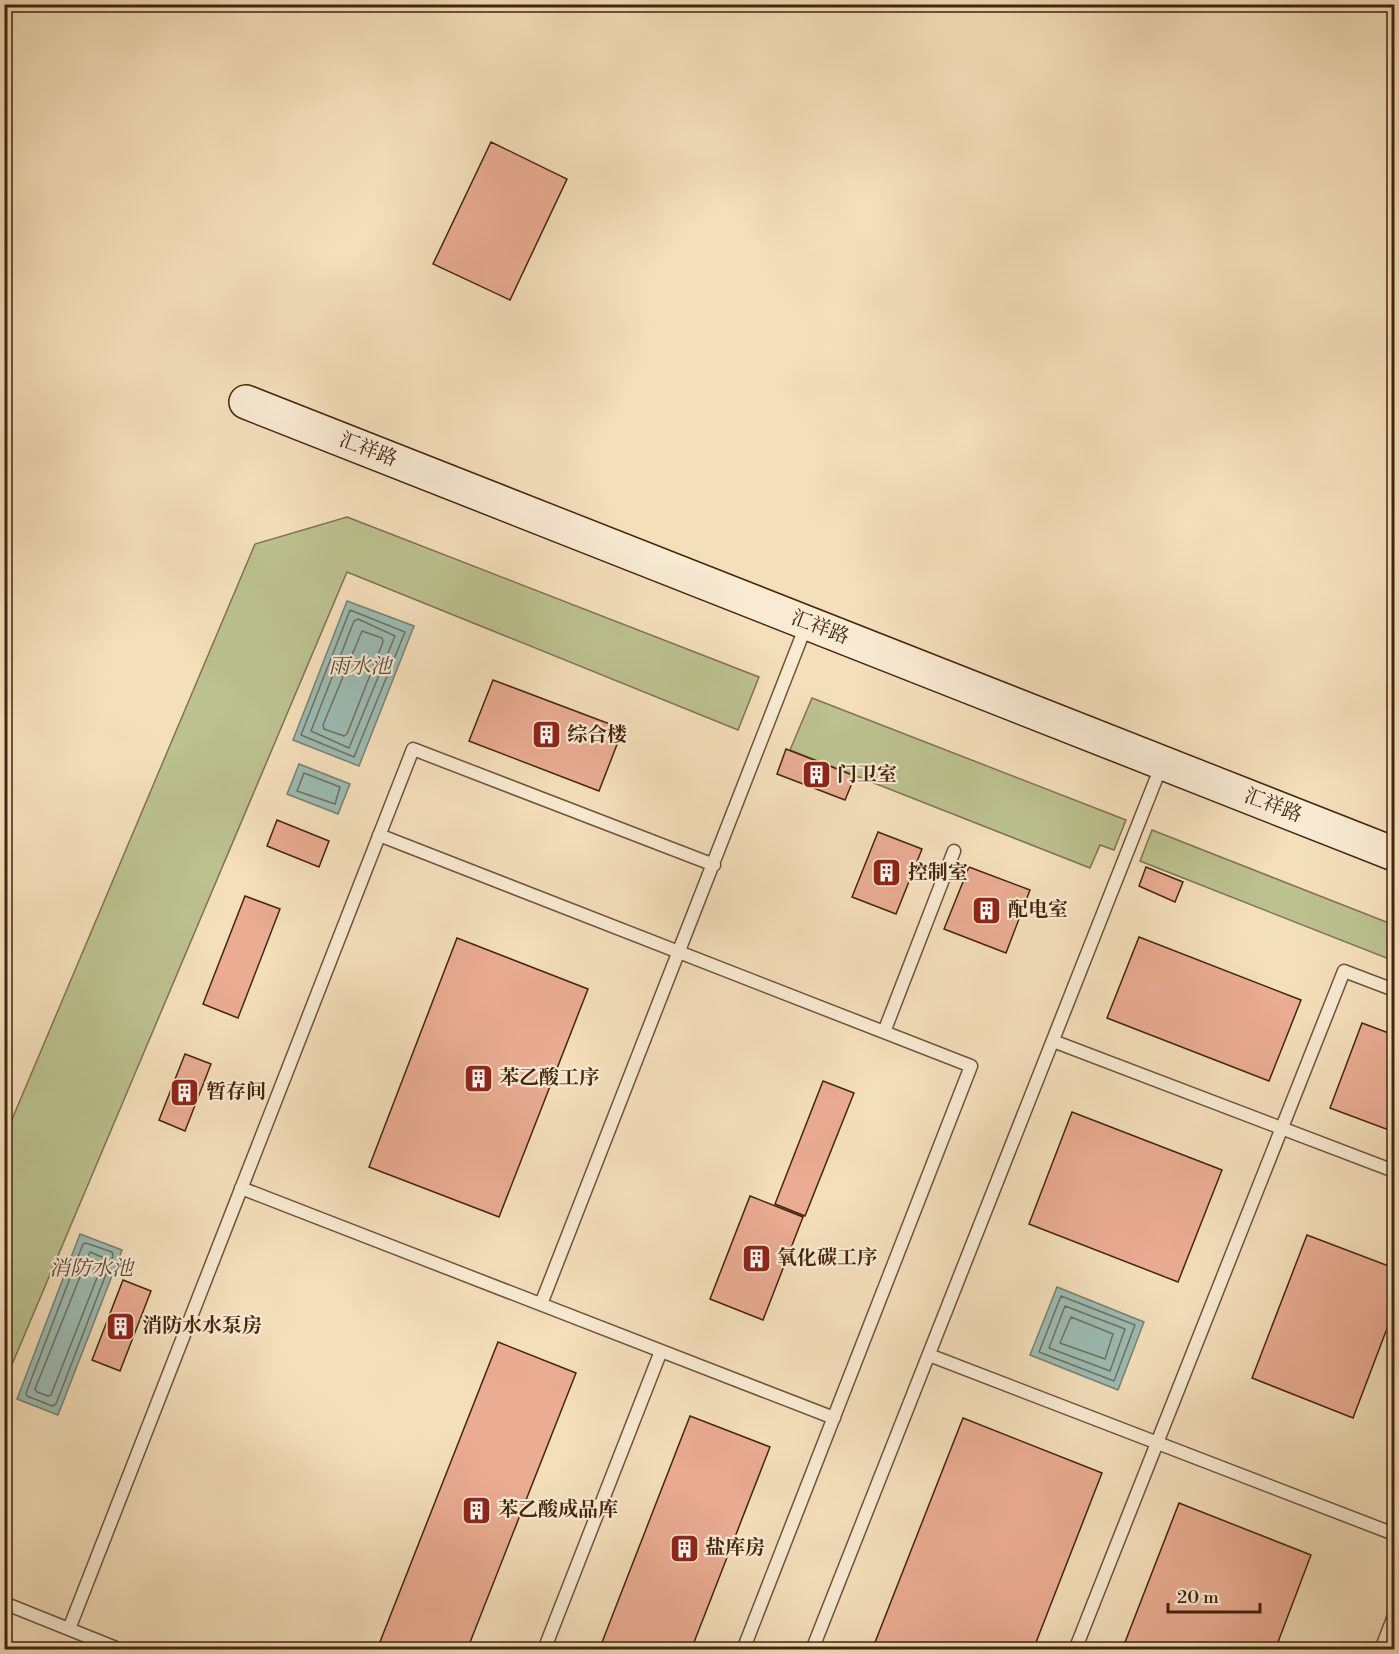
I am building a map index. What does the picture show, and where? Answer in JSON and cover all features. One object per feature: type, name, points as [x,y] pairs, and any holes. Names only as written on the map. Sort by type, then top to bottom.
[{"type":"main road","name":"汇祥路","points":[[246,402],[1395,854]]},
{"type":"lane","points":[[541,1304],[808,623]]},
{"type":"lane","points":[[69,1629],[413,749],[714,865]]},
{"type":"lane","points":[[812,1650],[1163,763]]},
{"type":"lane","points":[[379,835],[971,1066],[743,1650]]},
{"type":"lane","points":[[884,1032],[954,851]]},
{"type":"lane","points":[[1075,1650],[1344,971],[1395,990]]},
{"type":"lane","points":[[1053,1041],[1395,1171]]},
{"type":"lane","points":[[241,1188],[834,1418]]},
{"type":"lane","points":[[544,1650],[661,1351]]},
{"type":"lane","points":[[928,1355],[1395,1534]]},
{"type":"lane","points":[[4,1603],[114,1648]]},
{"type":"lane","points":[[1381,1650],[1395,1616]]},
{"type":"green space","points":[[347,517],[759,677],[738,730],[347,572],[5,1381],[5,1136],[255,544]]},
{"type":"green space","points":[[812,698],[1126,820],[1114,850],[1100,845],[1090,868],[790,750]]},
{"type":"green space","points":[[1152,830],[1394,925],[1394,961],[1140,861]]},
{"type":"water","name":"雨水池","points":[[347,601],[414,626],[359,766],[293,740]]},
{"type":"water","points":[[299,764],[350,784],[338,814],[287,794]]},
{"type":"water","name":"消防水池","points":[[80,1234],[122,1250],[58,1415],[17,1399]]},
{"type":"water","points":[[1057,1287],[1144,1322],[1118,1390],[1030,1355]]},
{"type":"building","points":[[491,142],[567,179],[510,300],[433,264]]},
{"type":"building","name":"综合楼","points":[[493,680],[623,729],[599,791],[469,741]]},
{"type":"building","name":"门卫室","points":[[786,749],[855,776],[845,800],[777,774]]},
{"type":"building","points":[[277,820],[329,841],[319,867],[267,846]]},
{"type":"building","name":"控制室","points":[[878,832],[922,849],[896,914],[852,897]]},
{"type":"building","name":"配电室","points":[[969,867],[1030,890],[1006,953],[944,929]]},
{"type":"building","points":[[1146,867],[1183,882],[1175,902],[1139,886]]},
{"type":"building","points":[[245,896],[280,909],[238,1018],[203,1004]]},
{"type":"building","points":[[1139,937],[1301,1000],[1269,1081],[1107,1018]]},
{"type":"building","name":"苯乙酸工序","points":[[457,938],[588,989],[499,1217],[369,1167]]},
{"type":"building","points":[[1362,1023],[1394,1035],[1394,1132],[1330,1108]]},
{"type":"building","name":"暂存间","points":[[185,1054],[211,1064],[185,1131],[159,1120]]},
{"type":"building","points":[[823,1081],[854,1093],[805,1216],[775,1204]]},
{"type":"building","points":[[1072,1112],[1222,1170],[1178,1282],[1029,1224]]},
{"type":"building","name":"氧化碳工序","points":[[750,1196],[803,1217],[763,1320],[710,1299]]},
{"type":"building","points":[[1307,1235],[1394,1268],[1394,1310],[1353,1418],[1252,1378]]},
{"type":"building","name":"消防水水泵房","points":[[123,1280],[151,1291],[120,1371],[92,1360]]},
{"type":"building","name":"苯乙酸成品库","points":[[498,1342],[576,1373],[467,1650],[383,1650],[378,1647]]},
{"type":"building","name":"盐库房","points":[[690,1416],[770,1447],[691,1650],[599,1650]]},
{"type":"building","points":[[963,1418],[1102,1473],[1033,1650],[872,1650]]},
{"type":"building","points":[[1179,1503],[1311,1555],[1275,1650],[1122,1650]]},
{"type":"place","name":"综合楼","points":[[546,735]]},
{"type":"place","name":"门卫室","points":[[816,775]]},
{"type":"place","name":"控制室","points":[[887,873]]},
{"type":"place","name":"配电室","points":[[987,910]]},
{"type":"place","name":"苯乙酸工序","points":[[478,1078]]},
{"type":"place","name":"暂存间","points":[[185,1092]]},
{"type":"place","name":"氧化碳工序","points":[[756,1258]]},
{"type":"place","name":"消防水水泵房","points":[[121,1326]]},
{"type":"place","name":"苯乙酸成品库","points":[[477,1510]]},
{"type":"place","name":"盐库房","points":[[684,1548]]}]
